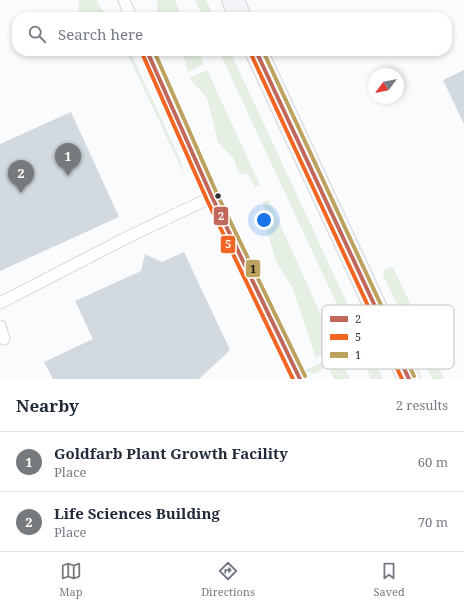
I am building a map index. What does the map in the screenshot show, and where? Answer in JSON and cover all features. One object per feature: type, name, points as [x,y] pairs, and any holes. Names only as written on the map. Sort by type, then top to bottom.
[{"type":"main road","points":[[233,0],[238,12]]},
{"type":"main road","points":[[258,56],[374,305]]},
{"type":"main road","points":[[404,369],[409,379]]},
{"type":"lane","points":[[124,0],[129,12]]},
{"type":"lane","points":[[149,56],[212,197],[300,379]]},
{"type":"lane","points":[[0,303],[130,236],[212,197]]},
{"type":"lane","points":[[0,326],[4,339]]},
{"type":"shaded area","points":[[79,0],[97,0],[104,12],[78,12]]},
{"type":"shaded area","points":[[157,0],[175,0],[180,12],[157,12]]},
{"type":"shaded area","points":[[195,0],[206,0],[212,12],[201,12]]},
{"type":"shaded area","points":[[128,56],[132,56],[181,161],[184,174]]},
{"type":"shaded area","points":[[183,56],[200,56],[204,64],[188,72]]},
{"type":"shaded area","points":[[221,56],[232,56],[348,305],[337,305]]},
{"type":"shaded area","points":[[207,70],[260,185],[255,187],[247,173],[241,175],[238,172],[234,159],[218,142],[207,98],[189,78]]},
{"type":"shaded area","points":[[269,200],[322,317],[322,355],[316,358],[292,287],[276,261],[263,217],[267,214],[262,202]]},
{"type":"shaded area","points":[[393,267],[411,305],[397,305],[383,275],[384,270]]},
{"type":"shaded area","points":[[322,362],[323,369],[319,371],[311,373],[305,370]]},
{"type":"shaded area","points":[[329,369],[345,369],[350,379],[334,379]]},
{"type":"shaded area","points":[[366,369],[378,369],[383,379],[371,379]]},
{"type":"shaded area","points":[[427,369],[440,369],[444,379],[432,379]]},
{"type":"building","points":[[464,70],[464,124],[443,80]]},
{"type":"building","points":[[71,112],[119,217],[0,271],[0,144]]},
{"type":"building","points":[[184,252],[230,350],[199,379],[53,379],[44,362],[93,339],[75,301],[141,271],[145,254],[162,262]]},
{"type":"transit line","name":"5","points":[[143,56],[207,200],[293,379]]},
{"type":"transit line","name":"2","points":[[149,56],[212,197],[300,379]]},
{"type":"transit line","name":"1","points":[[156,56],[217,194],[305,376]]},
{"type":"transit line","name":"5","points":[[252,56],[368,305]]},
{"type":"transit line","name":"2","points":[[258,56],[374,305]]},
{"type":"transit line","name":"1","points":[[265,56],[381,305]]},
{"type":"transit line","name":"5","points":[[397,369],[402,379]]},
{"type":"transit line","name":"2","points":[[404,369],[409,379]]},
{"type":"transit line","name":"1","points":[[411,369],[414,376]]},
{"type":"place","name":"Goldfarb Plant Growth Facility","points":[[68,176]]},
{"type":"place","name":"Life Sciences Building","points":[[21,193]]}]
